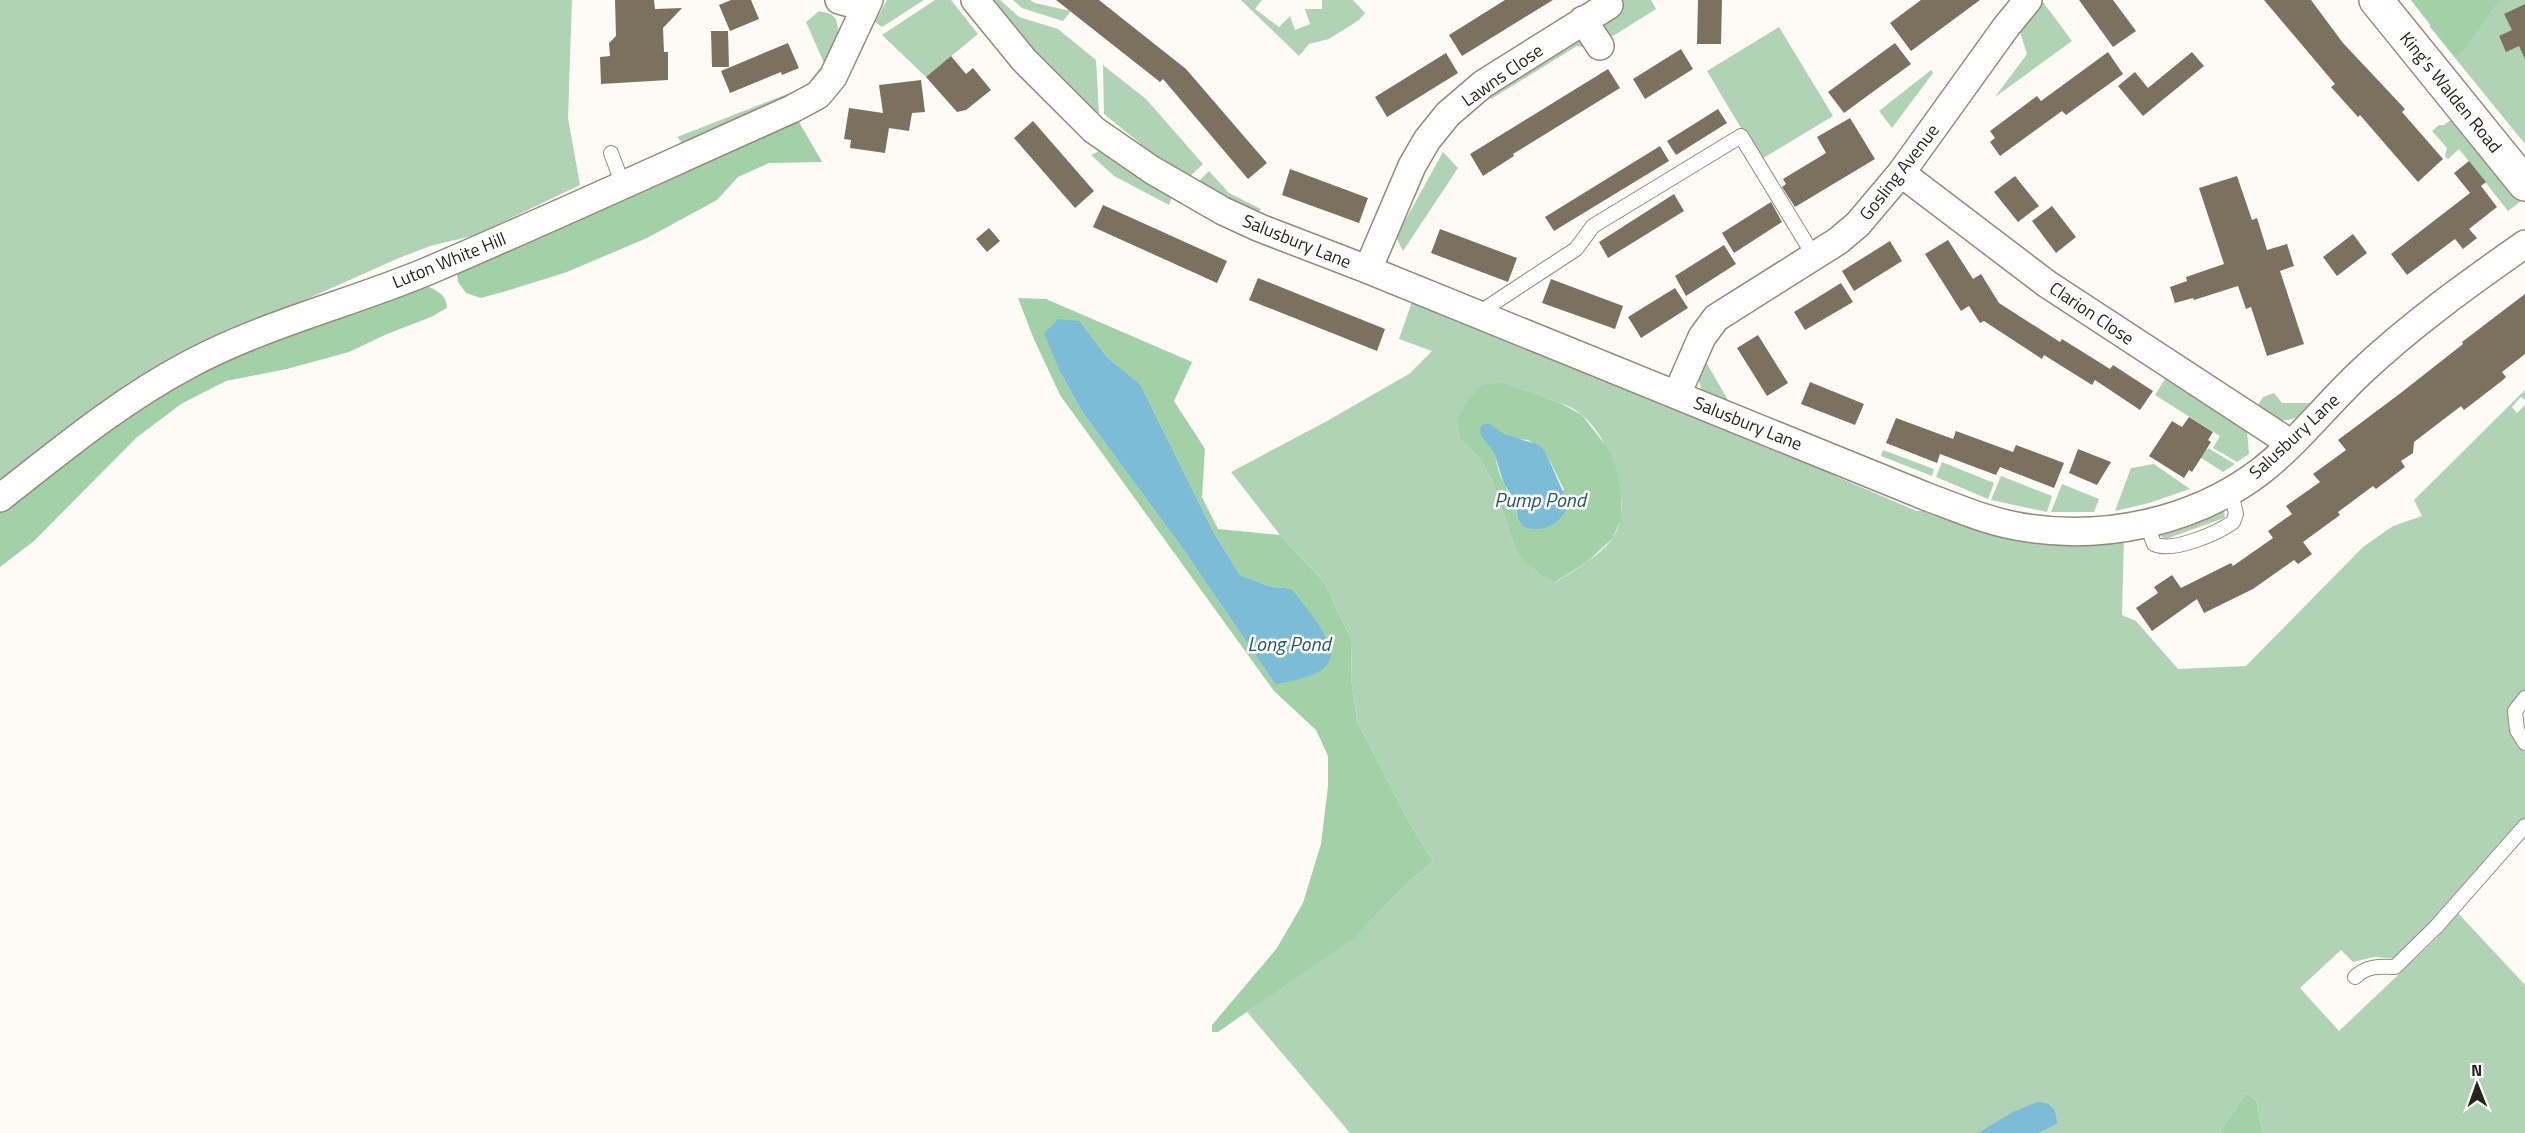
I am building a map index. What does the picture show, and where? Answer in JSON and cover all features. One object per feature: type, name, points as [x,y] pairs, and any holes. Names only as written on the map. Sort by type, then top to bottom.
[{"type":"street","name":"Salusbury Lane","points":[[975,0],[1024,60],[1103,136],[1152,170],[1223,211],[1260,228],[1368,269],[1925,496],[1991,520],[2046,531],[2124,528],[2147,524],[2231,492],[2263,469],[2362,372],[2417,322],[2525,244]]},
{"type":"street","name":"Gosling Avenue","points":[[1677,394],[1702,337],[1716,318],[1838,241],[1858,224],[1901,173],[2028,0]]},
{"type":"street","name":"King's Walden Road","points":[[2376,0],[2525,184]]},
{"type":"street","name":"Luton White Hill","points":[[0,498],[129,401],[189,365],[275,327],[425,272],[792,109],[818,95],[833,77],[858,2]]},
{"type":"street","name":"Lawns Close","points":[[1368,269],[1412,166],[1427,140],[1448,114],[1483,84],[1609,5]]},
{"type":"street","points":[[1583,20],[1600,46]]},
{"type":"street","name":"Clarion Close","points":[[1901,173],[2047,284],[2290,442]]},
{"type":"lane","points":[[1477,314],[1576,249],[1593,226],[1741,136],[1814,256]]},
{"type":"lane","points":[[611,153],[623,185]]},
{"type":"lane","points":[[2525,698],[2516,711],[2517,730],[2525,743]]},
{"type":"lane","points":[[2355,977],[2363,969],[2379,966],[2395,967],[2443,919],[2525,826]]},
{"type":"green space","points":[[0,0],[572,0],[568,118],[580,185],[476,235],[430,246],[399,258],[183,354],[119,391],[0,483]]},
{"type":"green space","points":[[887,0],[924,0],[882,27],[875,22]]},
{"type":"green space","points":[[935,0],[951,0],[978,34],[926,77],[882,35]]},
{"type":"green space","points":[[985,0],[1000,0],[1019,17],[1058,29],[1096,60],[1099,113],[1093,115]]},
{"type":"green space","points":[[1013,0],[1030,0],[1071,11],[1063,21],[1022,8]]},
{"type":"green space","points":[[1241,0],[1262,0],[1255,9],[1279,27],[1290,16],[1295,30],[1310,24],[1305,9],[1322,9],[1322,0],[1353,0],[1365,13],[1359,20],[1329,39],[1309,44],[1299,56]]},
{"type":"green space","points":[[1608,0],[1651,0],[1656,9],[1605,41],[1601,29]]},
{"type":"green space","points":[[2411,0],[2499,0],[2465,49],[2455,57]]},
{"type":"green space","points":[[2490,0],[2525,0],[2525,144],[2429,26]]},
{"type":"green space","points":[[2043,2],[2072,41],[1995,97],[2027,54],[2020,32]]},
{"type":"green space","points":[[819,11],[831,14],[836,19],[839,34],[837,44],[809,91],[683,144],[677,137],[805,87],[824,63],[806,22]]},
{"type":"green space","points":[[1779,27],[1833,116],[1760,160],[1707,71]]},
{"type":"green space","points":[[1577,40],[1588,48],[1577,46],[1491,99],[1488,92]]},
{"type":"green space","points":[[1103,65],[1146,99],[1203,164],[1186,180],[1142,153],[1141,144],[1104,114]]},
{"type":"green space","points":[[1931,70],[1933,73],[1892,128],[1879,111]]},
{"type":"green space","points":[[2458,114],[2525,198],[2508,211],[2459,149],[2448,159],[2445,156],[2447,148],[2432,131]]},
{"type":"green space","points":[[795,115],[822,162],[769,163],[738,177],[717,200],[647,238],[567,272],[481,298],[466,293],[458,282],[457,273],[484,252]]},
{"type":"green space","points":[[1105,148],[1173,194],[1169,205],[1114,176],[1091,155]]},
{"type":"green space","points":[[1443,152],[1458,168],[1403,251],[1396,237]]},
{"type":"green space","points":[[1209,171],[1229,193],[1261,209],[1256,216],[1194,186]]},
{"type":"green space","points":[[429,287],[442,295],[447,308],[431,317],[349,352],[287,369],[226,381],[181,404],[136,438],[34,541],[0,567],[0,510],[137,408],[250,347]]},
{"type":"green space","points":[[1018,298],[1046,299],[1192,362],[1174,401],[1205,449],[1202,497],[1218,529],[1280,535],[1324,582],[1352,641],[1351,677],[1357,721],[1409,822],[1433,861],[1391,898],[1355,937],[1218,1032],[1212,1032],[1212,1025],[1277,948],[1303,903],[1321,844],[1328,786],[1328,756],[1316,730],[1274,691],[1060,395]],"holes":[[[1080,321],[1107,357],[1140,384],[1214,533],[1240,575],[1269,586],[1292,589],[1332,646],[1275,684],[1183,549],[1083,413],[1060,372]]]},
{"type":"green space","points":[[1413,299],[1830,464],[1835,476],[1917,511],[1937,509],[2124,537],[2122,615],[2136,621],[2178,669],[2246,666],[2363,547],[2393,526],[2422,516],[2414,500],[2525,390],[2525,400],[2521,397],[2512,407],[2517,413],[2525,405],[2525,691],[2520,695],[2510,715],[2510,726],[2525,753],[2525,819],[2450,906],[2398,959],[2374,957],[2353,962],[2341,950],[2300,988],[2339,1031],[2437,938],[2458,913],[2525,985],[2525,1133],[2263,1133],[2256,1100],[2246,1093],[2219,1133],[1350,1133],[1247,1012],[1342,939],[1433,861],[1409,822],[1357,721],[1351,677],[1352,641],[1324,582],[1280,535],[1231,472],[1409,374],[1432,351],[1399,339]],"holes":[[[1531,394],[1570,407],[1592,425],[1610,455],[1620,489],[1620,522],[1614,536],[1579,568],[1556,582],[1517,554],[1493,482],[1477,454]]]},
{"type":"green space","points":[[1702,355],[1728,400],[1928,482],[1927,486],[1702,393],[1698,376]]},
{"type":"green space","points":[[2165,379],[2247,430],[2249,454],[2237,462],[2213,448],[2220,436],[2155,395]]},
{"type":"green space","points":[[1499,382],[1560,403],[1582,415],[1610,451],[1621,493],[1621,519],[1613,538],[1587,562],[1555,582],[1540,574],[1517,554],[1493,482],[1477,454],[1460,438],[1457,420],[1469,398],[1481,386]],"holes":[[[1490,424],[1503,434],[1528,440],[1546,453],[1564,490],[1518,519],[1498,470]]]},
{"type":"green space","points":[[2274,393],[2282,403],[2313,403],[2306,411],[2293,419],[2279,419],[2256,408],[2263,397]]},
{"type":"green space","points":[[2203,448],[2207,450],[2208,448],[2235,464],[2223,472],[2198,456]]},
{"type":"green space","points":[[1883,450],[1934,469],[1932,476],[1881,456]]},
{"type":"green space","points":[[1942,462],[1994,483],[1988,499],[1936,477]]},
{"type":"green space","points":[[2154,464],[2190,489],[2149,503],[2115,511],[2131,468]]},
{"type":"green space","points":[[2001,476],[2052,496],[2047,512],[1991,500]]},
{"type":"green space","points":[[2062,484],[2099,499],[2094,512],[2051,512]]},
{"type":"green space","points":[[2222,509],[2225,514],[2224,518],[2166,539],[2158,535],[2158,532]]},
{"type":"green space","points":[[2246,1093],[2256,1100],[2263,1133],[2219,1133]]},
{"type":"water","name":"Long Pond","points":[[1058,319],[1080,321],[1107,357],[1140,384],[1214,533],[1240,575],[1269,586],[1292,589],[1326,637],[1331,650],[1329,661],[1320,671],[1303,678],[1275,684],[1183,549],[1083,413],[1060,372],[1044,333]]},
{"type":"water","name":"Pump Pond","points":[[1490,424],[1504,434],[1539,445],[1546,453],[1568,503],[1566,510],[1557,521],[1545,528],[1523,526],[1518,519],[1514,499],[1504,484],[1494,453],[1481,435],[1480,427]]},
{"type":"water","points":[[2037,1102],[2052,1107],[2056,1114],[2057,1124],[2038,1133],[1978,1133],[2013,1112]]},
{"type":"building","points":[[615,0],[654,0],[655,9],[682,8],[663,28],[664,52],[668,52],[668,80],[601,84],[600,57],[610,56],[609,43],[616,36]]},
{"type":"building","points":[[731,0],[751,0],[759,19],[730,31],[719,5]]},
{"type":"building","points":[[1056,0],[1099,0],[1186,69],[1267,163],[1248,179],[1163,79],[1160,82]]},
{"type":"building","points":[[1505,0],[1553,0],[1462,56],[1449,35]]},
{"type":"building","points":[[1698,0],[1722,0],[1721,44],[1697,44]]},
{"type":"building","points":[[1921,0],[1980,0],[1911,51],[1890,23]]},
{"type":"building","points":[[2079,0],[2113,0],[2136,31],[2113,47]]},
{"type":"building","points":[[2264,0],[2311,0],[2343,43],[2405,109],[2402,112],[2443,159],[2418,182],[2360,115],[2358,117],[2331,87],[2335,84]]},
{"type":"building","points":[[2525,4],[2525,59],[2519,46],[2506,52],[2499,36],[2512,30],[2504,14]]},
{"type":"building","points":[[711,31],[728,31],[729,67],[712,67]]},
{"type":"building","points":[[788,43],[799,68],[782,75],[781,72],[730,93],[721,71]]},
{"type":"building","points":[[1895,43],[1911,64],[1844,113],[1828,92]]},
{"type":"building","points":[[1681,49],[1693,69],[1645,99],[1633,79]]},
{"type":"building","points":[[2108,52],[2123,74],[2066,115],[2062,111],[2000,156],[1990,142],[1995,138],[1990,131],[2037,96],[2041,101]]},
{"type":"building","points":[[2192,52],[2204,66],[2143,116],[2118,86],[2135,72],[2148,88]]},
{"type":"building","points":[[1446,53],[1458,73],[1387,117],[1375,97]]},
{"type":"building","points":[[951,56],[966,74],[973,68],[991,90],[966,110],[957,112],[926,77]]},
{"type":"building","points":[[1608,69],[1620,88],[1513,154],[1514,156],[1483,176],[1470,154]]},
{"type":"building","points":[[921,80],[925,112],[912,113],[909,131],[889,128],[885,153],[850,148],[851,140],[844,139],[849,108],[883,113],[879,85]]},
{"type":"building","points":[[1718,109],[1727,123],[1676,155],[1667,141]]},
{"type":"building","points":[[1850,118],[1875,159],[1795,207],[1782,187],[1786,184],[1783,179],[1826,153],[1817,137]]},
{"type":"building","points":[[1033,121],[1094,191],[1075,208],[1014,138]]},
{"type":"building","points":[[1660,146],[1669,161],[1554,231],[1545,217]]},
{"type":"building","points":[[2469,161],[2486,182],[2481,186],[2497,207],[2469,229],[2477,238],[2463,249],[2455,239],[2407,275],[2391,254],[2470,193],[2454,173]]},
{"type":"building","points":[[1290,169],[1368,198],[1359,223],[1282,195]]},
{"type":"building","points":[[2015,176],[2039,206],[2018,222],[1994,192]]},
{"type":"building","points":[[2237,176],[2252,220],[2257,218],[2267,250],[2287,244],[2294,266],[2280,271],[2304,344],[2267,356],[2251,307],[2246,309],[2238,286],[2194,300],[2193,298],[2175,303],[2170,287],[2187,281],[2186,277],[2224,264],[2199,188]]},
{"type":"building","points":[[1674,194],[1684,211],[1608,258],[1599,242]]},
{"type":"building","points":[[1771,202],[1782,222],[1734,253],[1722,233]]},
{"type":"building","points":[[1103,205],[1227,261],[1217,283],[1093,227]]},
{"type":"building","points":[[2052,206],[2076,237],[2056,253],[2032,221]]},
{"type":"building","points":[[989,228],[1000,241],[987,252],[976,239]]},
{"type":"building","points":[[1440,229],[1517,258],[1508,282],[1431,253]]},
{"type":"building","points":[[2353,234],[2367,253],[2337,276],[2323,257]]},
{"type":"building","points":[[1948,240],[1973,279],[1981,274],[1999,303],[2060,342],[2062,339],[2110,369],[2113,365],[2153,391],[2140,410],[2095,380],[2092,385],[2044,355],[2042,359],[1984,321],[1980,323],[1969,306],[1961,311],[1925,254]]},
{"type":"building","points":[[1890,241],[1902,261],[1854,291],[1842,271]]},
{"type":"building","points":[[1724,245],[1736,264],[1686,296],[1675,276]]},
{"type":"building","points":[[1258,278],[1385,329],[1377,351],[1249,300]]},
{"type":"building","points":[[1551,279],[1623,306],[1615,329],[1542,303]]},
{"type":"building","points":[[1841,283],[1853,302],[1805,330],[1794,312]]},
{"type":"building","points":[[1675,288],[1688,308],[1641,338],[1628,317]]},
{"type":"building","points":[[2525,294],[2525,354],[2502,372],[2506,377],[2503,380],[2464,410],[2461,406],[2414,442],[2413,453],[2401,461],[2405,467],[2376,489],[2373,486],[2338,512],[2340,515],[2303,542],[2312,554],[2298,564],[2294,560],[2253,589],[2204,613],[2197,599],[2152,631],[2136,608],[2158,593],[2154,587],[2172,575],[2181,588],[2231,563],[2233,566],[2273,538],[2268,531],[2292,514],[2286,506],[2320,482],[2313,474],[2346,450],[2338,440]]},
{"type":"building","points":[[1758,335],[1788,383],[1767,396],[1737,348]]},
{"type":"building","points":[[1810,382],[1864,404],[1855,425],[1801,404]]},
{"type":"building","points":[[2189,417],[2213,432],[2208,440],[2211,442],[2192,472],[2189,470],[2184,478],[2149,456],[2172,421],[2182,427]]},
{"type":"building","points":[[1896,418],[1953,439],[1956,431],[2013,452],[2016,445],[2064,463],[2054,488],[2000,467],[1996,475],[1940,454],[1937,463],[1886,443]]},
{"type":"building","points":[[2078,449],[2111,462],[2097,485],[2069,473]]}]
